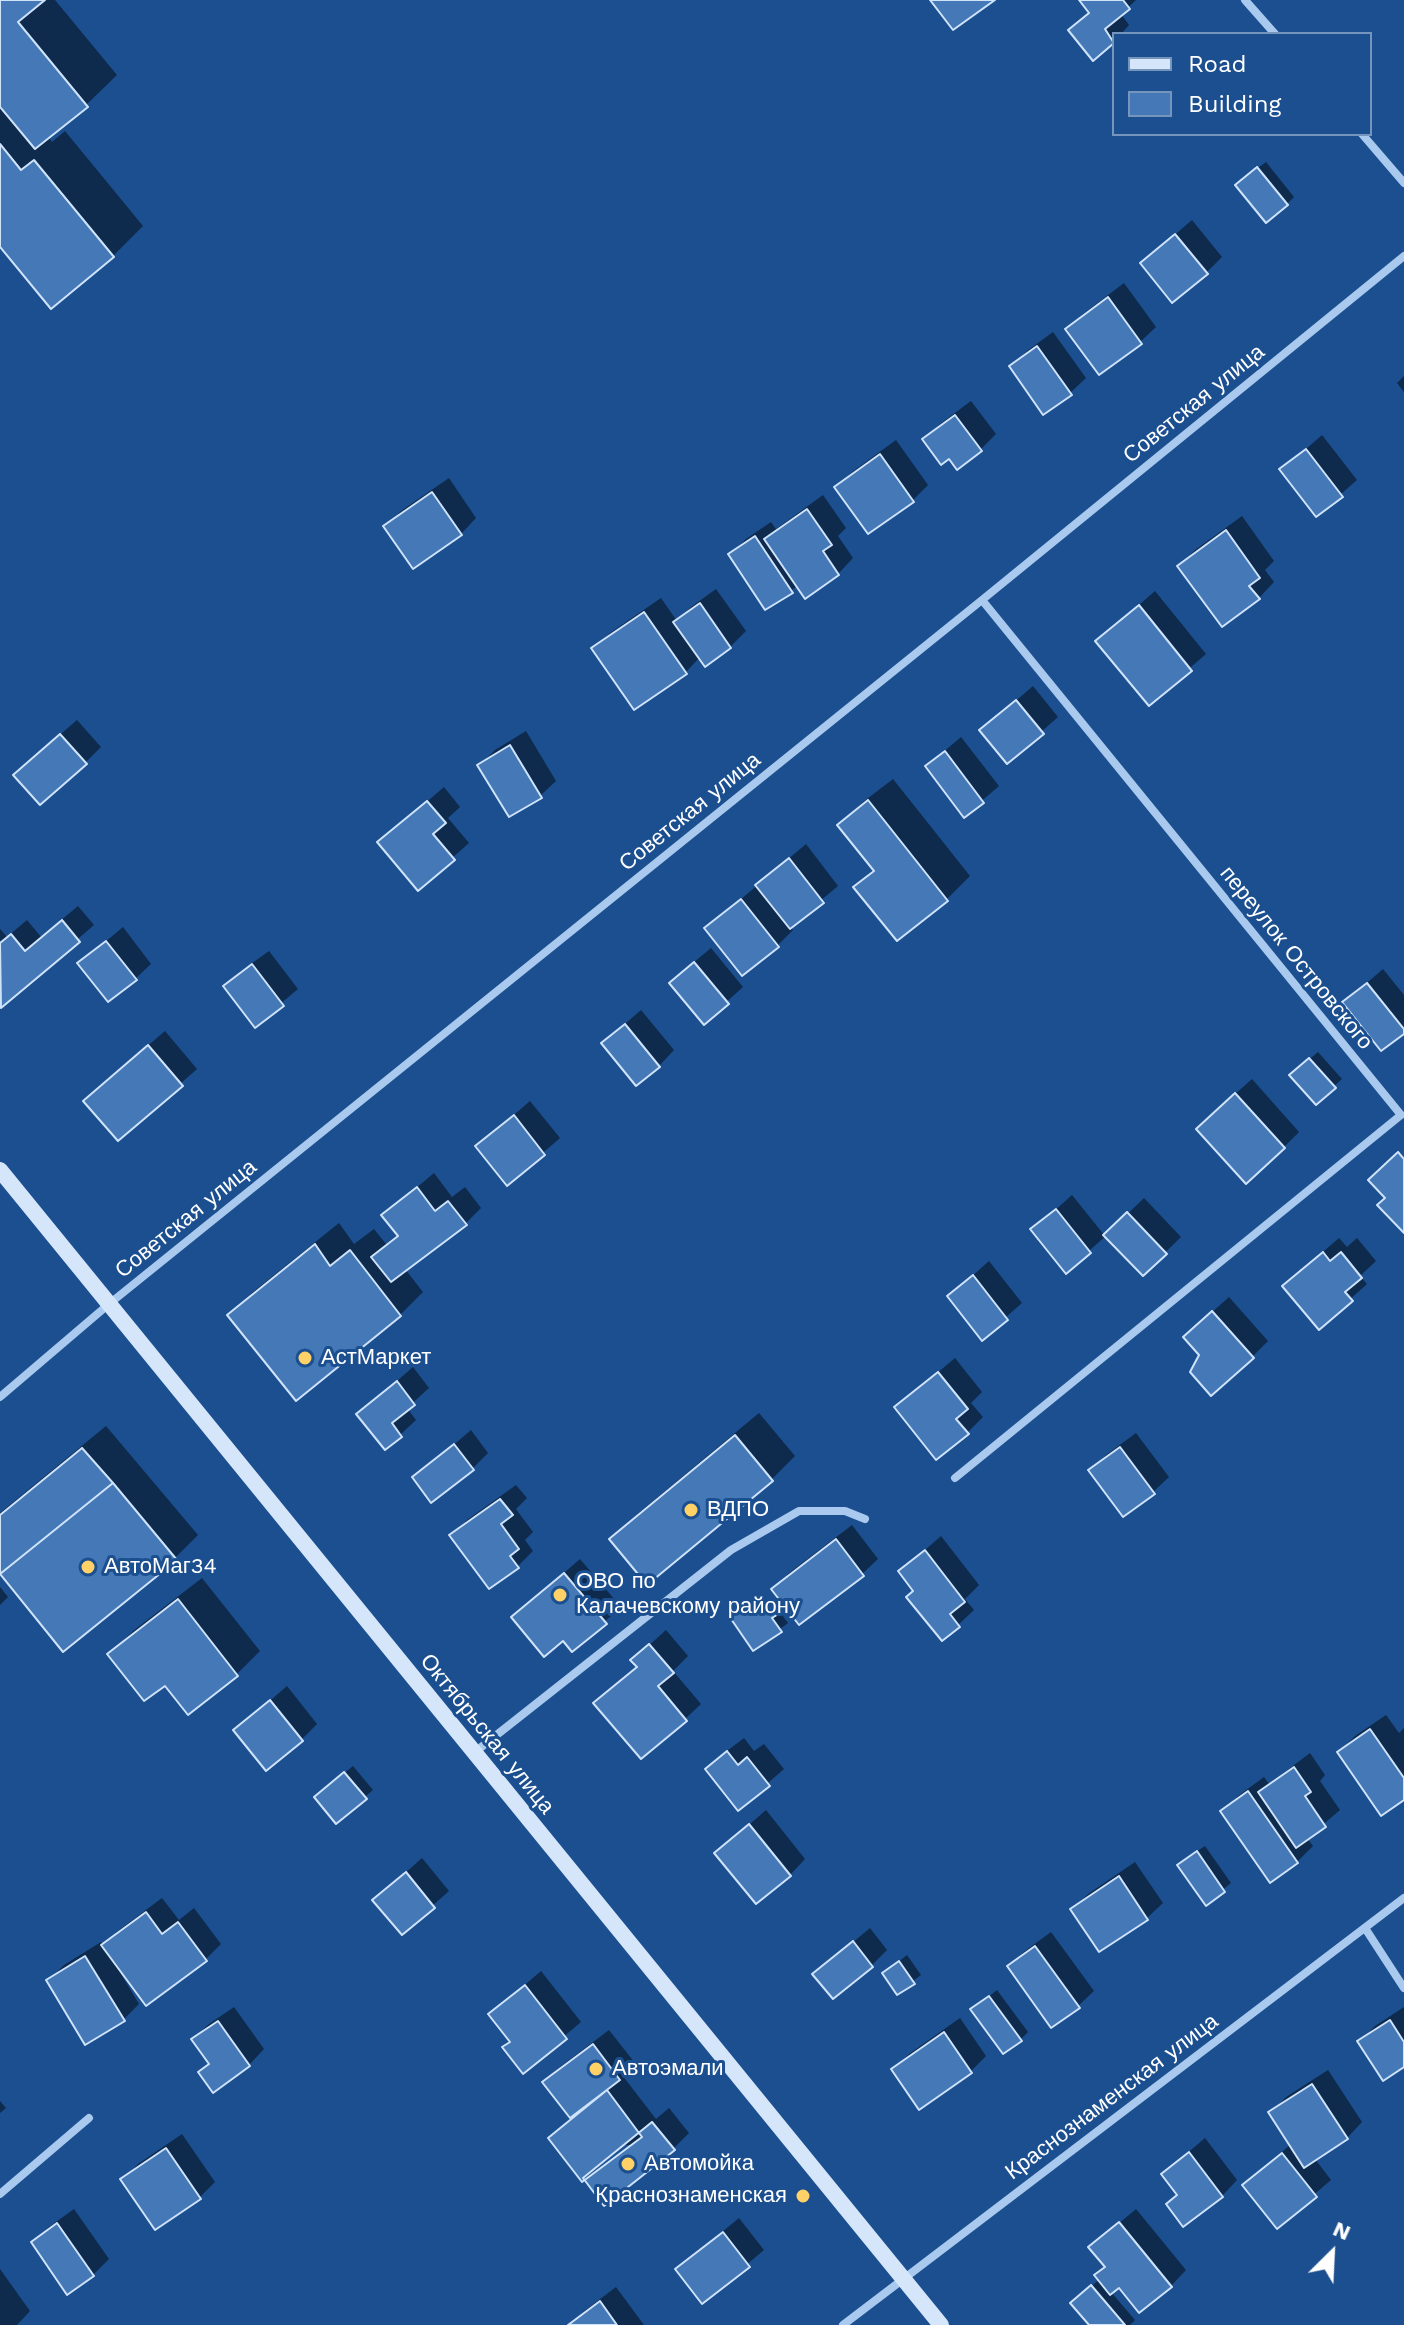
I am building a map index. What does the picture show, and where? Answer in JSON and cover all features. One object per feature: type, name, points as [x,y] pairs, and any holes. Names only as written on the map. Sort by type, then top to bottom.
[{"type":"main road","name":"Октябрьская улица","points":[[0,1170],[941,2325]]},
{"type":"street","points":[[1245,0],[1273,32]]},
{"type":"street","points":[[1364,136],[1404,183]]},
{"type":"street","name":"Советская улица","points":[[0,1397],[109,1304],[1404,256]]},
{"type":"street","name":"переулок Островского","points":[[955,1478],[1401,1115],[982,600]]},
{"type":"street","points":[[474,1752],[731,1550],[799,1511],[845,1511],[865,1519]]},
{"type":"street","name":"Краснознаменская улица","points":[[843,2325],[1404,1898]]},
{"type":"street","points":[[1365,1928],[1404,1988]]},
{"type":"street","points":[[0,2194],[89,2118]]},
{"type":"building","points":[[0,0],[45,0],[18,22],[88,107],[35,149],[0,107]]},
{"type":"building","points":[[930,0],[995,0],[953,30]]},
{"type":"building","points":[[1079,0],[1123,0],[1130,9],[1105,29],[1112,45],[1093,61],[1068,30],[1089,13]]},
{"type":"building","points":[[0,144],[21,170],[34,160],[114,257],[51,309],[0,247]]},
{"type":"building","points":[[1257,167],[1288,205],[1266,223],[1235,185]]},
{"type":"building","points":[[1175,234],[1208,274],[1172,303],[1140,263]]},
{"type":"building","points":[[1108,297],[1142,344],[1099,375],[1065,329]]},
{"type":"building","points":[[1037,346],[1072,395],[1043,415],[1009,366]]},
{"type":"building","points":[[955,415],[982,451],[957,470],[949,459],[941,465],[922,439]]},
{"type":"building","points":[[1306,449],[1343,497],[1316,517],[1279,469]]},
{"type":"building","points":[[880,454],[914,502],[868,534],[834,487]]},
{"type":"building","points":[[432,492],[462,535],[413,569],[383,526]]},
{"type":"building","points":[[807,509],[832,545],[823,551],[839,575],[805,599],[764,539]]},
{"type":"building","points":[[1226,530],[1260,578],[1249,586],[1260,599],[1222,627],[1177,566]]},
{"type":"building","points":[[755,536],[793,593],[765,610],[728,554]]},
{"type":"building","points":[[700,603],[731,648],[705,667],[673,622]]},
{"type":"building","points":[[1139,605],[1192,671],[1149,706],[1095,641]]},
{"type":"building","points":[[644,612],[687,674],[634,710],[591,648]]},
{"type":"building","points":[[1016,700],[1044,734],[1007,764],[979,730]]},
{"type":"building","points":[[60,734],[87,764],[40,805],[13,775]]},
{"type":"building","points":[[510,745],[542,798],[509,817],[477,765]]},
{"type":"building","points":[[945,751],[984,803],[964,818],[925,766]]},
{"type":"building","points":[[868,800],[948,901],[897,941],[853,887],[874,871],[837,825]]},
{"type":"building","points":[[427,801],[446,823],[433,834],[455,860],[418,891],[377,842]]},
{"type":"building","points":[[789,858],[824,903],[790,929],[755,885]]},
{"type":"building","points":[[741,899],[779,947],[742,976],[704,928]]},
{"type":"building","points":[[62,920],[80,942],[1,1008],[0,943],[11,934],[25,951]]},
{"type":"building","points":[[106,941],[137,980],[108,1002],[77,963]]},
{"type":"building","points":[[694,962],[729,1004],[704,1025],[669,983]]},
{"type":"building","points":[[252,964],[284,1006],[255,1028],[223,986]]},
{"type":"building","points":[[1367,983],[1404,1029],[1404,1034],[1381,1051],[1342,1002]]},
{"type":"building","points":[[625,1024],[660,1067],[636,1086],[601,1043]]},
{"type":"building","points":[[148,1045],[183,1086],[118,1141],[83,1101]]},
{"type":"building","points":[[1309,1058],[1336,1088],[1316,1105],[1289,1075]]},
{"type":"building","points":[[1235,1093],[1285,1148],[1246,1184],[1196,1129]]},
{"type":"building","points":[[514,1115],[545,1155],[507,1186],[475,1146]]},
{"type":"building","points":[[1398,1152],[1404,1159],[1404,1233],[1377,1205],[1385,1198],[1368,1180]]},
{"type":"building","points":[[417,1187],[435,1211],[448,1201],[467,1225],[391,1282],[371,1257],[398,1236],[381,1215]]},
{"type":"building","points":[[1056,1209],[1091,1253],[1066,1274],[1030,1229]]},
{"type":"building","points":[[1127,1212],[1167,1254],[1143,1276],[1103,1235]]},
{"type":"building","name":"АстМаркет","points":[[315,1244],[330,1266],[350,1250],[401,1316],[296,1401],[227,1315]]},
{"type":"building","points":[[1323,1252],[1330,1261],[1341,1252],[1362,1278],[1345,1292],[1353,1301],[1319,1330],[1282,1286]]},
{"type":"building","points":[[973,1275],[1008,1320],[982,1341],[947,1296]]},
{"type":"building","points":[[1212,1311],[1254,1358],[1211,1396],[1190,1372],[1199,1355],[1183,1337]]},
{"type":"building","points":[[938,1372],[968,1409],[956,1419],[969,1434],[936,1460],[894,1407]]},
{"type":"building","points":[[397,1381],[415,1405],[392,1423],[402,1437],[385,1450],[356,1414]]},
{"type":"building","name":"ВДПО","points":[[735,1435],[773,1481],[647,1585],[609,1539]]},
{"type":"building","points":[[454,1444],[474,1470],[431,1503],[412,1477]]},
{"type":"building","points":[[1120,1447],[1155,1494],[1123,1517],[1088,1470]]},
{"type":"building","points":[[82,1448],[113,1483],[0,1574],[0,1515]]},
{"type":"building","name":"АвтоМаг34","points":[[113,1483],[177,1560],[63,1652],[0,1574]]},
{"type":"building","points":[[500,1499],[513,1515],[501,1524],[519,1549],[510,1556],[519,1568],[489,1589],[449,1535]]},
{"type":"building","points":[[836,1539],[864,1576],[799,1625],[771,1589]]},
{"type":"building","points":[[925,1550],[965,1602],[950,1614],[960,1627],[942,1641],[906,1597],[913,1591],[898,1571]]},
{"type":"building","name":"ОВО по Калачевскому району","points":[[564,1573],[607,1624],[572,1652],[563,1641],[544,1657],[511,1617]]},
{"type":"building","points":[[178,1599],[238,1676],[188,1715],[165,1686],[144,1701],[107,1654]]},
{"type":"building","points":[[754,1599],[763,1613],[775,1606],[780,1613],[772,1618],[782,1632],[753,1651],[729,1616]]},
{"type":"building","points":[[649,1644],[674,1673],[658,1686],[687,1721],[641,1759],[593,1703],[637,1667],[630,1660]]},
{"type":"building","points":[[270,1700],[303,1741],[266,1771],[233,1730]]},
{"type":"building","points":[[1370,1729],[1404,1778],[1404,1800],[1381,1816],[1337,1752]]},
{"type":"building","points":[[727,1751],[738,1765],[747,1757],[770,1786],[738,1811],[705,1769]]},
{"type":"building","points":[[1294,1767],[1311,1792],[1305,1796],[1326,1827],[1296,1848],[1258,1792]]},
{"type":"building","points":[[344,1772],[367,1799],[336,1824],[314,1797]]},
{"type":"building","points":[[1248,1791],[1298,1863],[1270,1883],[1220,1811]]},
{"type":"building","points":[[749,1824],[791,1876],[756,1904],[714,1853]]},
{"type":"building","points":[[1197,1851],[1225,1892],[1206,1906],[1177,1865]]},
{"type":"building","points":[[406,1872],[435,1908],[402,1935],[372,1900]]},
{"type":"building","points":[[1119,1876],[1148,1920],[1099,1952],[1070,1909]]},
{"type":"building","points":[[146,1912],[162,1934],[178,1922],[207,1961],[146,2006],[101,1945]]},
{"type":"building","points":[[853,1941],[873,1967],[833,1999],[812,1974]]},
{"type":"building","points":[[1035,1946],[1080,2008],[1051,2028],[1007,1966]]},
{"type":"building","points":[[85,1956],[125,2021],[85,2045],[46,1980]]},
{"type":"building","points":[[899,1961],[915,1984],[897,1995],[882,1973]]},
{"type":"building","points":[[525,1985],[567,2039],[523,2074],[502,2047],[510,2042],[488,2014]]},
{"type":"building","points":[[989,1996],[1022,2041],[1003,2054],[970,2009]]},
{"type":"building","points":[[1390,2020],[1404,2042],[1404,2067],[1383,2081],[1357,2041]]},
{"type":"building","points":[[218,2021],[250,2066],[213,2093],[198,2072],[209,2064],[191,2039]]},
{"type":"building","points":[[944,2032],[972,2073],[919,2110],[891,2069]]},
{"type":"building","points":[[593,2044],[620,2080],[570,2118],[542,2082]]},
{"type":"building","points":[[1312,2084],[1348,2139],[1304,2168],[1268,2112]]},
{"type":"building","points":[[607,2090],[642,2137],[582,2182],[548,2138]]},
{"type":"building","name":"Автомойка","points":[[652,2122],[675,2150],[604,2206],[583,2178]]},
{"type":"building","points":[[166,2148],[201,2199],[155,2230],[120,2179]]},
{"type":"building","points":[[1189,2152],[1223,2197],[1183,2227],[1166,2204],[1177,2195],[1161,2174]]},
{"type":"building","points":[[1282,2153],[1317,2197],[1277,2229],[1242,2185]]},
{"type":"building","points":[[1119,2222],[1172,2287],[1139,2313],[1119,2288],[1110,2295],[1094,2275],[1105,2267],[1088,2247]]},
{"type":"building","points":[[57,2223],[94,2276],[67,2295],[31,2242]]},
{"type":"building","points":[[723,2232],[750,2267],[702,2304],[675,2269]]},
{"type":"building","points":[[1091,2285],[1125,2325],[1089,2325],[1070,2303]]},
{"type":"building","points":[[600,2301],[617,2325],[568,2325]]},
{"type":"place","name":"АстМаркет","points":[[305,1358]]},
{"type":"place","name":"ВДПО","points":[[691,1510]]},
{"type":"place","name":"АвтоМаг34","points":[[88,1567]]},
{"type":"place","name":"ОВО по Калачевскому району","points":[[560,1595]]},
{"type":"place","name":"Автоэмали","points":[[596,2069]]},
{"type":"place","name":"Автомойка","points":[[628,2164]]},
{"type":"place","name":"Краснознаменская","points":[[803,2196]]}]
